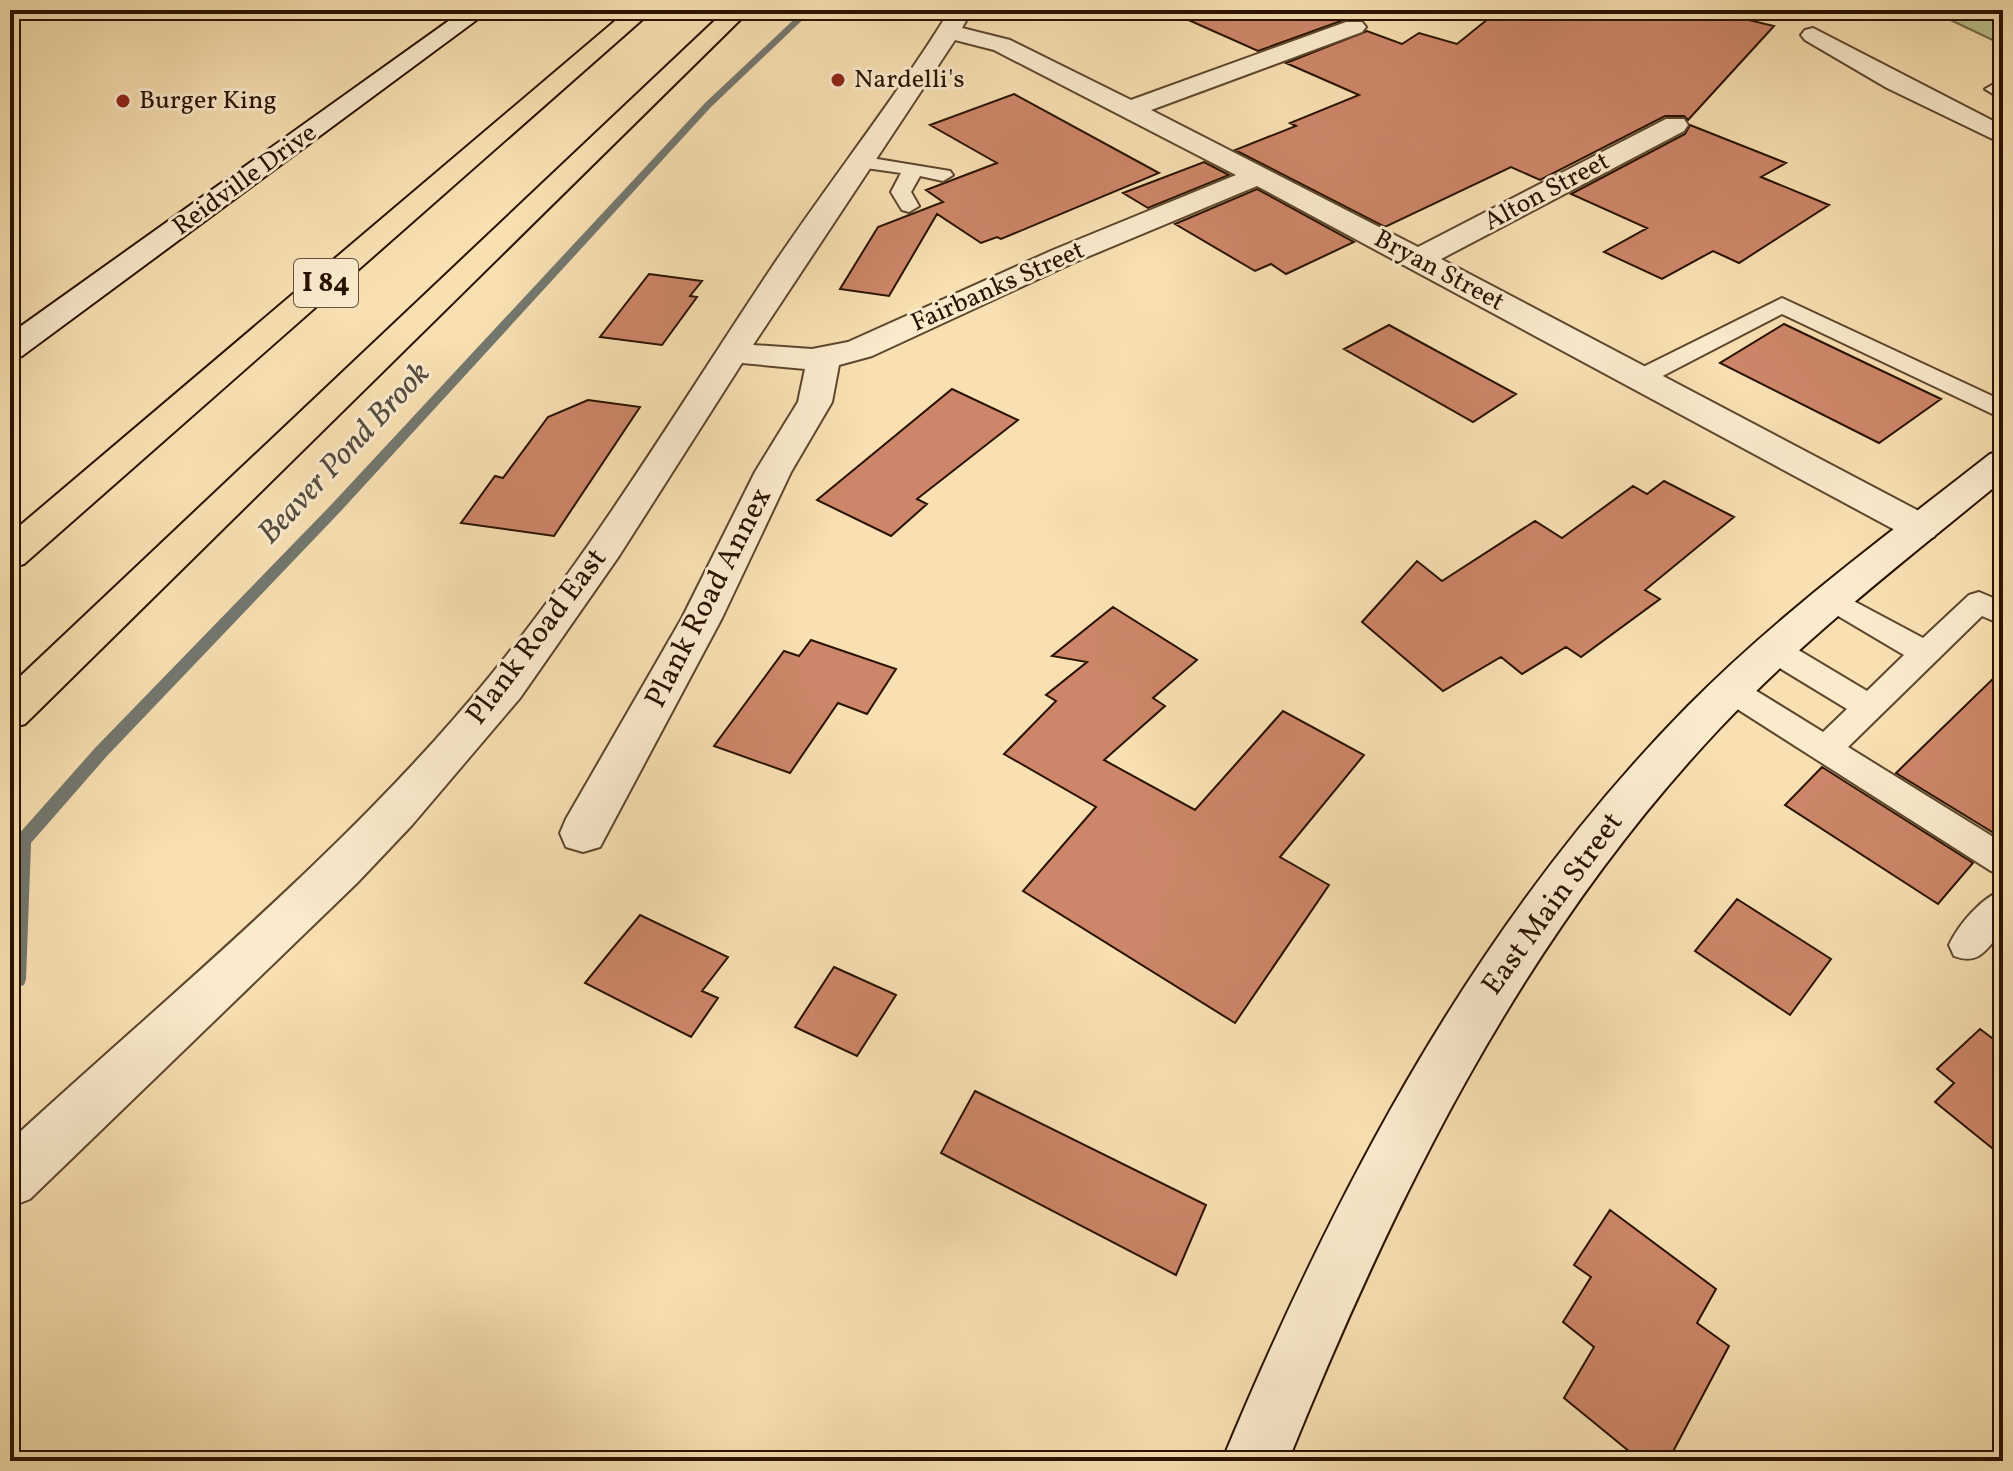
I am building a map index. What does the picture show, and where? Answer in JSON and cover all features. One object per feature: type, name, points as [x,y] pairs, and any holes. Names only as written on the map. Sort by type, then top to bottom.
[{"type":"highway","name":"I 84","points":[[10,555],[642,10]]},
{"type":"highway","points":[[10,712],[739,10]]},
{"type":"street","name":"Reidville Drive","points":[[10,349],[479,10]]},
{"type":"street","name":"Bryan Street","points":[[955,21],[1418,259],[1921,528]]},
{"type":"street","name":"Plank Road East","points":[[10,1179],[340,869],[457,744],[555,619],[955,21]]},
{"type":"street","points":[[1130,109],[1354,27]]},
{"type":"street","points":[[1813,35],[1896,83],[2003,136]]},
{"type":"street","name":"Alton Street","points":[[1418,259],[1675,125]]},
{"type":"street","name":"Fairbanks Street","points":[[732,352],[806,361],[860,349],[1064,256],[1257,176]]},
{"type":"street","name":"Plank Road Annex","points":[[583,833],[702,618],[773,472],[815,402],[824,359]]},
{"type":"street","name":"East Main Street","points":[[1255,1461],[1298,1356],[1362,1219],[1430,1089],[1501,973],[1595,840],[1643,782],[1774,650],[2003,462]]},
{"type":"lane","points":[[859,162],[943,175]]},
{"type":"lane","points":[[909,206],[901,192],[914,169]]},
{"type":"lane","points":[[1640,378],[1782,305],[2003,411]]},
{"type":"lane","points":[[1833,600],[1926,654]]},
{"type":"lane","points":[[1826,749],[1979,602],[2003,615]]},
{"type":"lane","points":[[1774,650],[1870,708]]},
{"type":"lane","points":[[1731,690],[2003,861]]},
{"type":"lane","points":[[1967,945],[2003,905]]},
{"type":"green space","points":[[1929,10],[2003,10],[2003,45],[1940,15]]},
{"type":"building","points":[[1166,10],[1313,10],[1341,21],[1258,51]]},
{"type":"building","points":[[1499,10],[1707,10],[1774,26],[1688,120],[1684,116],[1665,116],[1540,180],[1511,167],[1385,227],[1235,150],[1296,126],[1290,123],[1359,95],[1286,63],[1367,31],[1402,44],[1419,33],[1457,44]]},
{"type":"building","points":[[1014,94],[1159,173],[1001,239],[997,237],[981,243],[937,214],[889,296],[840,289],[878,227],[943,202],[926,190],[997,163],[930,125]]},
{"type":"building","points":[[1690,125],[1786,163],[1761,177],[1829,205],[1739,263],[1713,251],[1662,279],[1604,252],[1647,228],[1571,194],[1685,134]]},
{"type":"building","points":[[1204,162],[1229,175],[1148,208],[1123,193]]},
{"type":"building","points":[[1257,189],[1354,242],[1286,274],[1271,264],[1255,271],[1175,224]]},
{"type":"building","points":[[649,274],[702,281],[690,296],[697,297],[662,345],[600,337]]},
{"type":"building","points":[[1784,324],[1941,399],[1879,443],[1720,363]]},
{"type":"building","points":[[1389,325],[1516,394],[1473,422],[1344,349]]},
{"type":"building","points":[[952,389],[1018,420],[917,499],[927,504],[891,536],[817,500]]},
{"type":"building","points":[[588,400],[640,407],[554,536],[461,523],[495,476],[503,478],[548,417]]},
{"type":"building","points":[[1664,481],[1734,517],[1645,590],[1660,599],[1581,657],[1566,647],[1522,674],[1501,657],[1443,691],[1362,622],[1417,561],[1442,581],[1535,521],[1562,538],[1633,486],[1647,494]]},
{"type":"building","points":[[1113,607],[1197,660],[1153,698],[1165,706],[1104,760],[1195,810],[1283,711],[1364,755],[1280,857],[1329,885],[1235,1023],[1023,891],[1096,807],[1004,754],[1056,701],[1046,695],[1087,662],[1052,656]]},
{"type":"building","points":[[811,640],[896,669],[867,714],[838,703],[790,773],[714,746],[784,651],[799,656]]},
{"type":"building","points":[[2003,669],[2003,828],[1997,835],[1896,773]]},
{"type":"building","points":[[1822,767],[1973,863],[1938,904],[1785,805]]},
{"type":"building","points":[[1737,899],[1831,959],[1790,1015],[1695,951]]},
{"type":"building","points":[[640,915],[728,957],[702,991],[718,998],[691,1037],[585,983]]},
{"type":"building","points":[[834,967],[896,995],[857,1056],[795,1027]]},
{"type":"building","points":[[1980,1029],[1996,1041],[2003,1034],[2003,1157],[1935,1102],[1954,1083],[1937,1069]]},
{"type":"building","points":[[975,1091],[1206,1205],[1176,1275],[941,1153]]},
{"type":"building","points":[[1610,1210],[1716,1289],[1697,1323],[1729,1346],[1668,1461],[1641,1461],[1564,1398],[1594,1347],[1563,1322],[1591,1277],[1574,1265]]},
{"type":"waterway","name":"Beaver Pond Brook","points":[[17,979],[23,841],[101,752],[335,509],[708,105],[809,10]]},
{"type":"place","name":"Nardelli's","points":[[838,80]]},
{"type":"place","name":"Burger King","points":[[123,101]]}]
